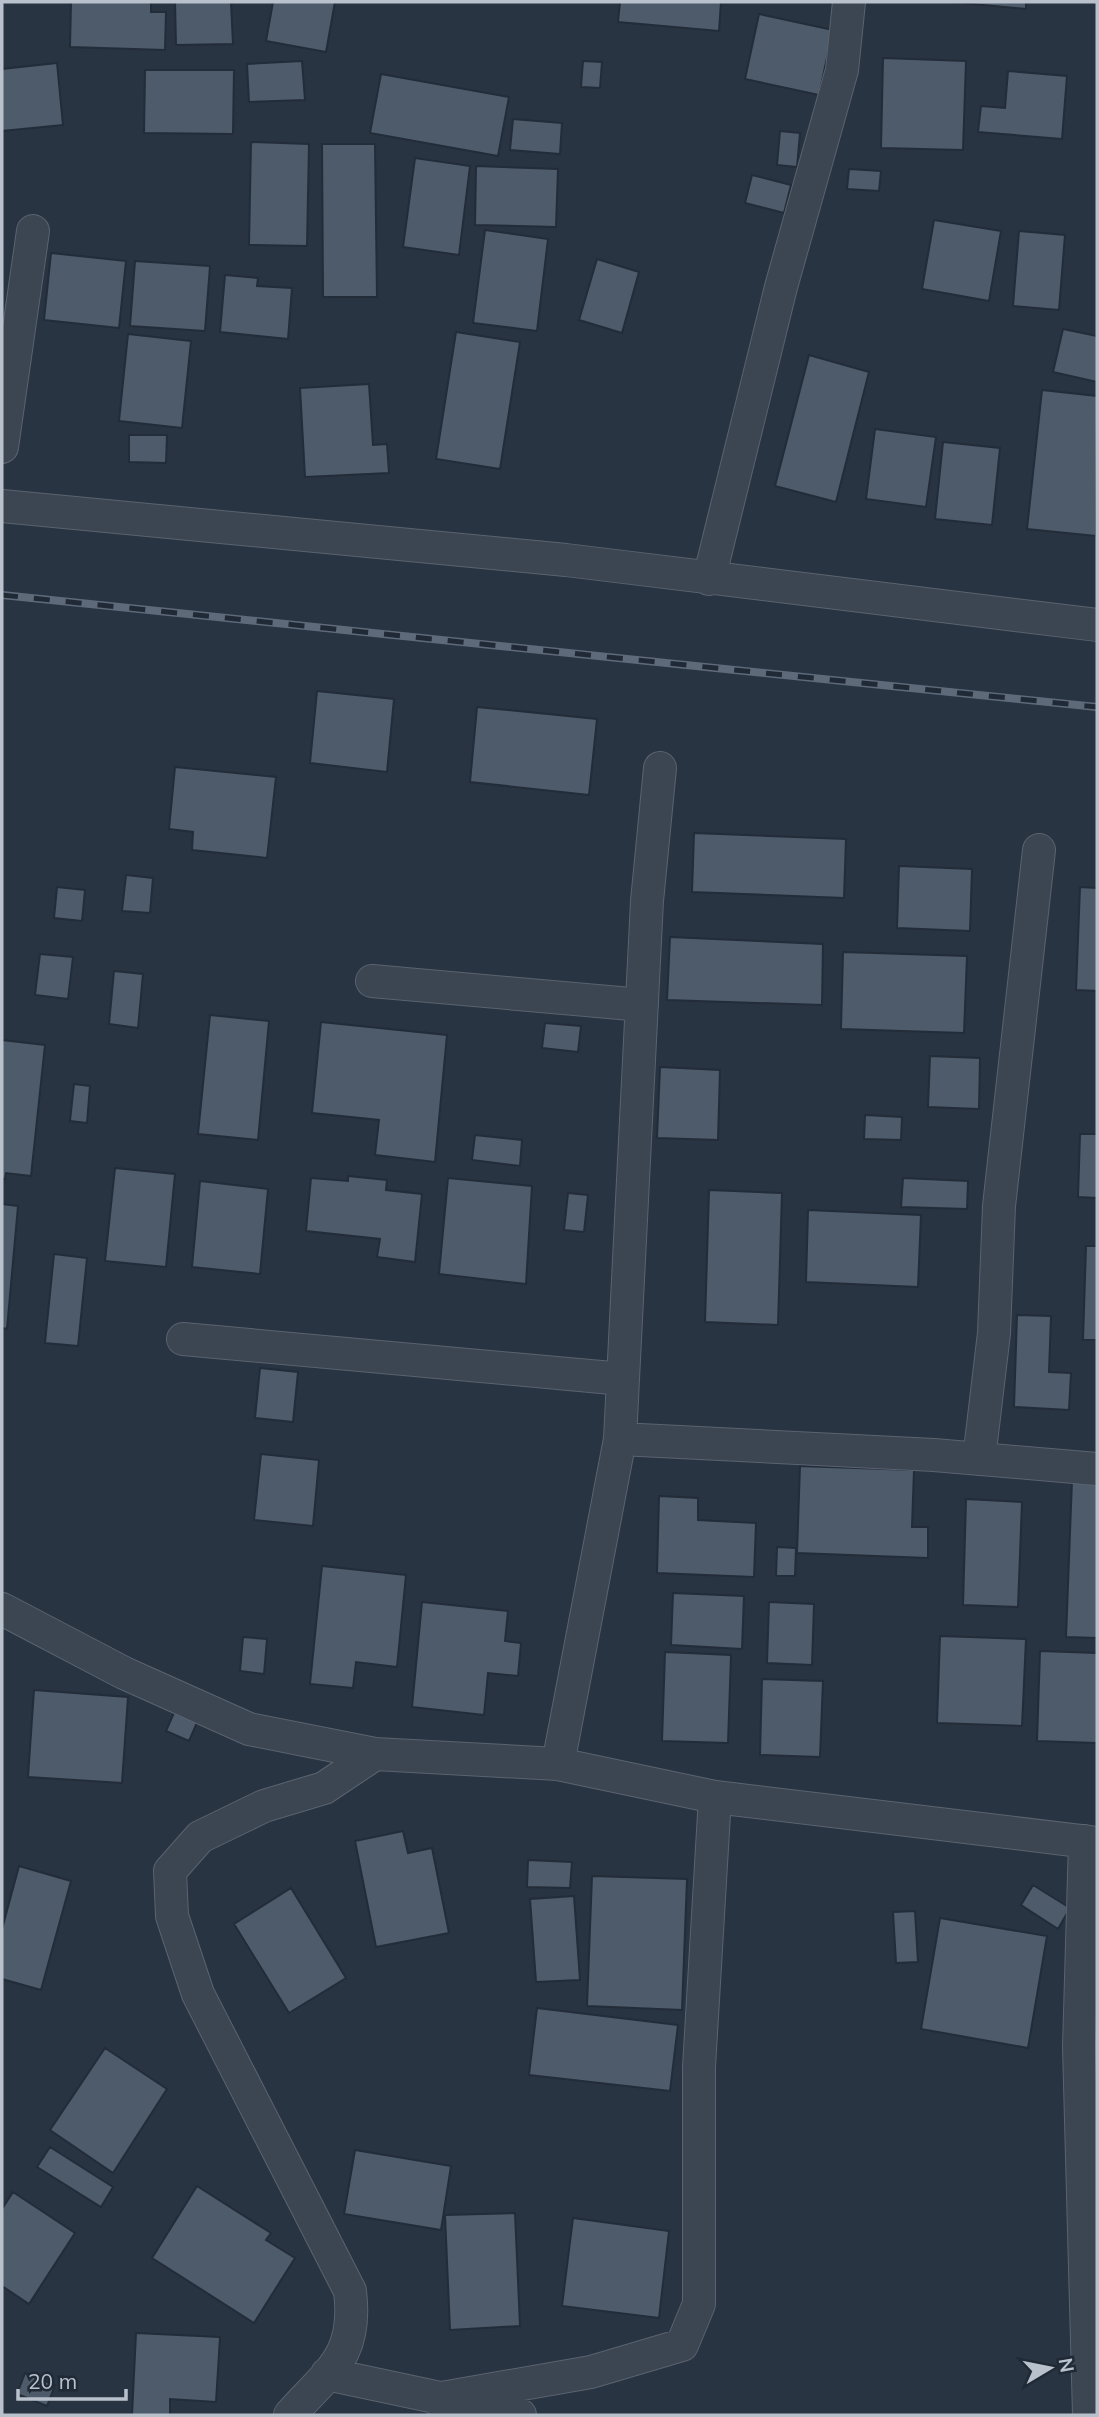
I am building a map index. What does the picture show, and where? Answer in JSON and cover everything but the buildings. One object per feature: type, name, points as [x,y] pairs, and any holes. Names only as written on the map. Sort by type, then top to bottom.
[{"type":"street","points":[[709,579],[781,287],[842,70],[849,2]]},
{"type":"street","points":[[2,447],[33,231]]},
{"type":"street","points":[[2,506],[553,559],[1097,625]]},
{"type":"street","points":[[558,1764],[620,1439],[647,901],[660,768]]},
{"type":"street","points":[[979,1459],[994,1333],[999,1206],[1040,850]]},
{"type":"street","points":[[372,981],[642,1005]]},
{"type":"street","points":[[183,1339],[623,1379]]},
{"type":"street","points":[[620,1439],[979,1459],[1097,1469]]},
{"type":"street","points":[[2,1609],[124,1673],[249,1729],[375,1754],[558,1764],[715,1797],[1091,1842],[1079,2047],[1089,2415]]},
{"type":"street","points":[[290,2415],[349,2345],[354,2320],[350,2291],[198,1994],[172,1916],[170,1871],[200,1837],[264,1806],[324,1788],[375,1754]]},
{"type":"street","points":[[436,2399],[591,2372],[682,2345],[699,2304],[699,2067],[715,1797]]},
{"type":"street","points":[[327,2374],[520,2415]]},
{"type":"railway","points":[[2,595],[1097,707]]}]
